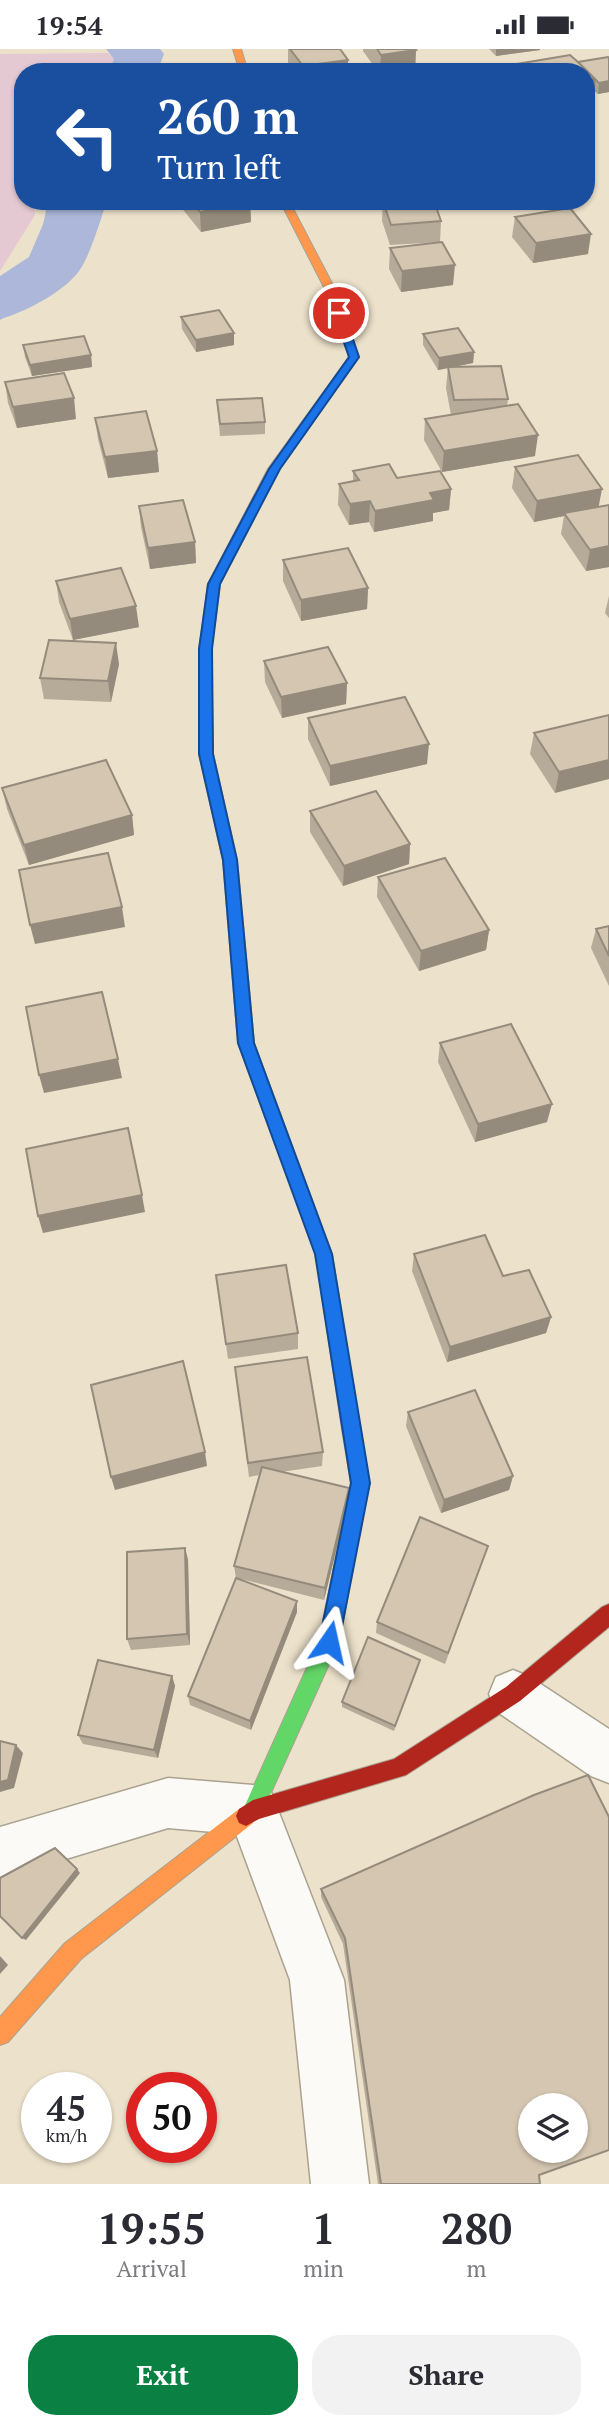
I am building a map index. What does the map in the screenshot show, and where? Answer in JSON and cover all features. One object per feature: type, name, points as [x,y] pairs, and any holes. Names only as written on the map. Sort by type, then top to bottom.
[{"type":"main road","points":[[254,1810],[329,1642],[360,1483],[324,1254],[246,1043],[230,860],[206,754],[205,649],[214,584],[274,469],[354,357],[331,292],[289,210]]},
{"type":"main road","points":[[0,2034],[73,1951],[254,1810],[399,1768],[513,1694],[609,1613]]},
{"type":"street","points":[[513,1694],[609,1758]]},
{"type":"street","points":[[0,1853],[168,1803],[254,1810],[317,1980],[341,2184]]},
{"type":"shaded area","points":[[108,53],[119,63],[14,63],[14,210],[34,210],[35,215],[0,271],[0,54]]},
{"type":"water","points":[[46,210],[76,210],[67,234],[59,269],[48,289],[0,320],[0,295],[33,273]]},
{"type":"building","points":[[290,49],[340,49],[348,60],[326,63],[301,63]]},
{"type":"building","points":[[377,49],[415,49],[416,50],[381,55]]},
{"type":"building","points":[[570,55],[579,63],[523,63]]},
{"type":"building","points":[[608,57],[609,81],[599,83],[595,79],[595,63],[578,62]]},
{"type":"building","points":[[386,210],[437,210],[441,221],[391,225]]},
{"type":"building","points":[[572,210],[591,234],[536,243],[515,217]]},
{"type":"building","points":[[442,242],[455,265],[402,271],[390,248]]},
{"type":"building","points":[[219,310],[234,333],[196,340],[181,317]]},
{"type":"building","points":[[458,328],[474,352],[439,358],[423,334]]},
{"type":"building","points":[[84,336],[91,355],[30,365],[23,345]]},
{"type":"building","points":[[501,366],[508,399],[454,400],[448,367]]},
{"type":"building","points":[[64,373],[74,398],[13,407],[5,382]]},
{"type":"building","points":[[262,398],[265,422],[220,424],[217,400]]},
{"type":"building","points":[[518,404],[538,435],[444,451],[425,419]]},
{"type":"building","points":[[146,411],[157,451],[105,457],[95,418]]},
{"type":"building","points":[[578,455],[602,489],[537,501],[515,467]]},
{"type":"building","points":[[389,464],[397,478],[440,471],[451,489],[430,493],[434,500],[375,511],[370,501],[350,504],[339,484],[359,480],[353,471]]},
{"type":"building","points":[[183,500],[195,542],[148,548],[139,506]]},
{"type":"building","points":[[609,505],[609,546],[590,550],[564,513]]},
{"type":"building","points":[[348,548],[368,588],[301,600],[283,560]]},
{"type":"building","points":[[121,568],[136,606],[70,619],[56,581]]},
{"type":"building","points":[[49,640],[116,643],[108,681],[40,678]]},
{"type":"building","points":[[328,647],[347,683],[281,697],[264,661]]},
{"type":"building","points":[[405,697],[429,744],[330,766],[308,718]]},
{"type":"building","points":[[609,715],[609,760],[559,772],[534,733]]},
{"type":"building","points":[[106,760],[132,815],[24,845],[2,788]]},
{"type":"building","points":[[376,791],[410,844],[344,866],[310,811]]},
{"type":"building","points":[[108,853],[122,907],[30,925],[19,870]]},
{"type":"building","points":[[445,858],[489,930],[421,951],[378,877]]},
{"type":"building","points":[[609,926],[609,956],[596,929]]},
{"type":"building","points":[[102,992],[118,1059],[39,1075],[26,1007]]},
{"type":"building","points":[[511,1024],[552,1104],[478,1124],[440,1043]]},
{"type":"building","points":[[128,1128],[142,1195],[38,1216],[26,1149]]},
{"type":"building","points":[[485,1235],[503,1276],[529,1270],[551,1317],[450,1347],[414,1254]]},
{"type":"building","points":[[286,1265],[298,1333],[226,1344],[216,1275]]},
{"type":"building","points":[[307,1357],[323,1452],[248,1463],[235,1367]]},
{"type":"building","points":[[183,1361],[205,1452],[111,1477],[91,1385]]},
{"type":"building","points":[[475,1390],[513,1476],[444,1500],[408,1412]]},
{"type":"building","points":[[262,1467],[349,1488],[325,1588],[234,1566]]},
{"type":"building","points":[[420,1517],[488,1546],[448,1653],[377,1622]]},
{"type":"building","points":[[185,1548],[187,1634],[127,1639],[127,1552]]},
{"type":"building","points":[[236,1578],[297,1601],[250,1721],[188,1696]]},
{"type":"building","points":[[368,1637],[420,1660],[395,1726],[342,1702]]},
{"type":"building","points":[[98,1660],[172,1676],[154,1750],[78,1735]]},
{"type":"building","points":[[0,1741],[16,1745],[8,1780],[0,1782]]},
{"type":"building","points":[[588,1775],[609,1817],[609,2150],[588,2158],[588,2093],[518,2093],[518,2163],[573,2163],[539,2175],[540,2184],[381,2184],[345,1938],[321,1889],[534,1795]]},
{"type":"building","points":[[55,1848],[77,1869],[22,1938],[0,1916],[0,1878]]},
{"type":"waterway","points":[[130,49],[140,54],[136,63]]},
{"type":"waterway","points":[[0,302],[54,266],[76,210]]},
{"type":"traffic: fast","points":[[209,622],[205,649],[206,754],[230,860],[246,1043],[293,1170]]},
{"type":"traffic: fast","points":[[253,1810],[329,1642],[360,1483],[351,1429]]},
{"type":"traffic: slow","points":[[237,49],[241,63]]},
{"type":"traffic: slow","points":[[209,622],[214,584],[274,469],[354,357],[331,291],[289,210]]},
{"type":"traffic: slow","points":[[293,1170],[324,1254],[351,1429]]},
{"type":"traffic: slow","points":[[0,2034],[73,1951],[246,1816]]},
{"type":"traffic: jam","points":[[246,1816],[253,1810],[399,1768],[513,1694],[609,1614]]},
{"type":"route","points":[[329,1642],[360,1483],[324,1254],[246,1043],[230,860],[206,754],[205,649],[214,584],[274,469],[354,357],[339,313]]}]
